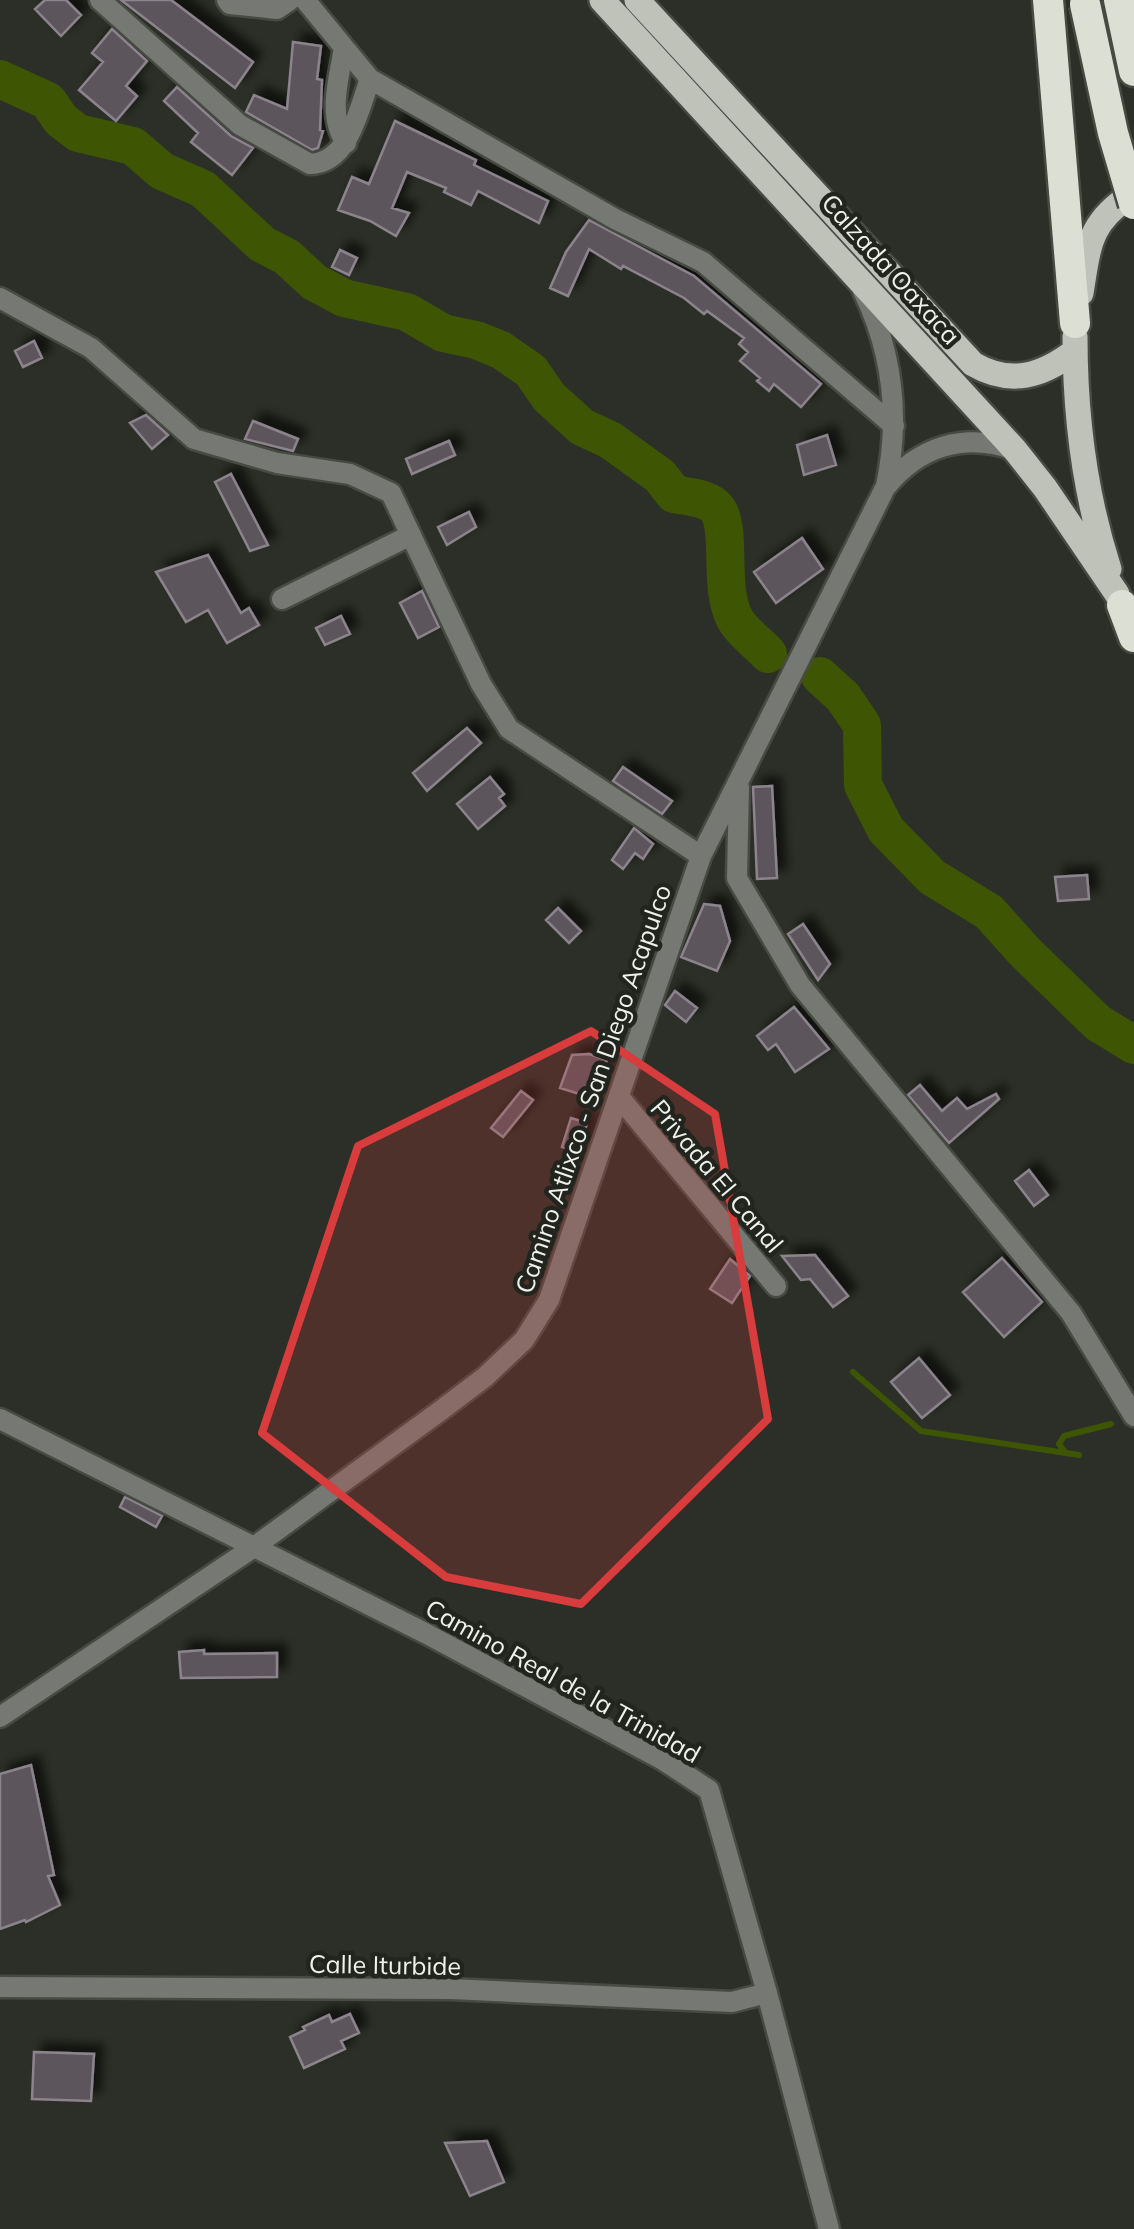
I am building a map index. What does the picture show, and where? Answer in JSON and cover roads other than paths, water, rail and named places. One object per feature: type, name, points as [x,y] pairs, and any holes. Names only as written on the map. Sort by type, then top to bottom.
[{"type":"highway","points":[[1048,0],[1075,337]]},
{"type":"highway","points":[[1119,1],[1134,71]]},
{"type":"highway","points":[[1085,2],[1096,64],[1134,204]]},
{"type":"highway","points":[[1124,607],[1134,637]]},
{"type":"main road","name":"Calzada Oaxaca","points":[[602,0],[1015,450],[1124,607]]},
{"type":"main road","name":"Calzada Oaxaca","points":[[636,0],[973,364],[999,376],[1029,376],[1053,367],[1075,337]]},
{"type":"main road","points":[[1124,607],[1088,487],[1075,337],[1091,236],[1103,218],[1134,192]]},
{"type":"street","points":[[100,0],[240,125],[310,164],[320,164],[346,143],[370,79]]},
{"type":"street","points":[[228,0],[230,4],[277,9],[290,0]]},
{"type":"street","points":[[304,0],[370,79],[615,219],[703,262],[894,426]]},
{"type":"street","points":[[344,48],[336,97],[338,132],[346,143]]},
{"type":"street","name":"Camino Atlixco - San Diego Acapulco","points":[[850,268],[871,309],[894,399],[885,488]]},
{"type":"street","points":[[0,298],[91,348],[194,439],[277,463],[350,474],[391,493],[481,684],[509,729],[701,856]]},
{"type":"street","name":"Camino Atlixco - San Diego Acapulco","points":[[0,1718],[254,1547],[455,1400],[524,1340],[549,1300],[701,856],[885,488],[910,462],[941,446],[986,442],[1015,450]]},
{"type":"street","points":[[282,599],[411,536]]},
{"type":"street","points":[[744,771],[737,878],[800,985],[1071,1313],[1134,1416]]},
{"type":"street","name":"Privada El Canal","points":[[620,1098],[776,1286]]},
{"type":"street","name":"Camino Real de la Trinidad","points":[[0,1419],[646,1750],[709,1790],[768,1993],[829,2229]]},
{"type":"street","name":"Calle Iturbide","points":[[0,1987],[450,1990],[732,2002],[768,1993]]},
{"type":"waterway","points":[[0,79],[48,101],[61,120],[78,133],[133,146],[162,171],[203,189],[262,244],[287,257],[314,282],[344,298],[407,312],[443,333],[501,350],[531,371],[549,397],[582,427],[610,440],[660,476],[674,494],[714,506],[724,532],[730,606],[738,624],[768,654]]},
{"type":"waterway","points":[[820,676],[843,697],[862,725],[863,785],[886,830],[932,877],[989,912],[1098,1023],[1134,1045]]},
{"type":"waterway","points":[[853,1372],[921,1431],[1079,1455]]},
{"type":"waterway","points":[[1066,1453],[1059,1444],[1064,1436],[1111,1424]]}]
